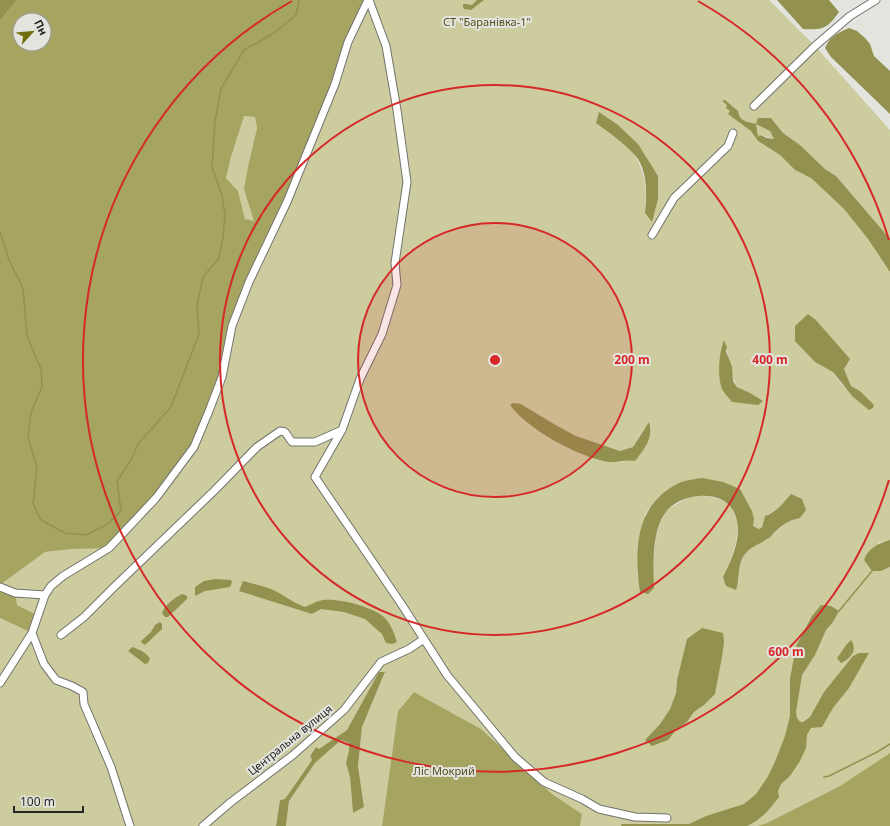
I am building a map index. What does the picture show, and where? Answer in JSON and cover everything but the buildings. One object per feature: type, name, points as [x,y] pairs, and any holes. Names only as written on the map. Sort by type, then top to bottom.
[{"type":"street","points":[[368,0],[386,46],[407,182],[395,262],[397,285],[382,334],[360,379],[342,430],[315,477],[402,605],[446,675],[515,757],[544,782],[582,799],[599,809],[635,817],[667,818]]},
{"type":"street","points":[[0,683],[32,633],[46,595],[51,586],[63,576],[110,548],[156,498],[194,447],[222,377],[234,320],[249,282],[288,202],[335,84],[348,42],[368,0]]},
{"type":"street","points":[[754,106],[821,41],[850,16],[876,0]]},
{"type":"street","points":[[652,235],[655,233],[674,198],[728,146],[733,133]]},
{"type":"street","points":[[61,635],[84,617],[214,491],[257,447],[280,431],[285,432],[292,442],[315,442],[342,430]]},
{"type":"street","points":[[0,587],[15,593],[46,595]]},
{"type":"street","points":[[32,633],[44,664],[56,680],[83,692],[84,704],[111,767],[130,826]]},
{"type":"street","name":"Центральна вулиця","points":[[203,826],[231,802],[293,755],[344,710],[381,662],[409,649],[424,639]]},
{"type":"green space","points":[[17,0],[368,0],[335,84],[232,326],[222,377],[194,447],[156,498],[109,548],[72,549],[45,552],[0,585],[0,21]],"holes":[[[244,116],[255,117],[257,128],[244,189],[254,221],[245,219],[238,191],[226,178]]]},
{"type":"green space","name":"СТ \"Баранівка-1\"","points":[[368,0],[769,0],[815,46],[890,130],[890,239],[836,176],[825,169],[800,145],[783,133],[771,118],[770,131],[774,139],[760,135],[758,141],[780,155],[795,170],[811,178],[844,209],[868,239],[890,272],[890,540],[878,543],[881,571],[890,567],[890,753],[840,786],[767,823],[757,826],[580,826],[582,814],[552,794],[481,729],[414,692],[398,711],[382,826],[286,826],[289,801],[315,763],[341,740],[349,743],[346,763],[350,777],[353,813],[364,807],[358,766],[362,727],[385,673],[380,672],[347,730],[319,749],[316,747],[310,755],[312,760],[285,799],[280,800],[276,826],[0,826],[0,618],[32,633],[38,616],[17,605],[0,585],[45,552],[72,549],[232,326]],"holes":[[[635,155],[658,176],[645,213],[645,183]],[[816,320],[832,339],[851,386],[860,391],[843,386],[833,372],[795,341],[795,326]],[[724,341],[736,384],[741,389],[750,393],[722,389]],[[521,404],[576,436],[620,451],[633,447],[645,427],[630,460],[609,462],[597,460],[584,455],[555,441],[528,423],[510,405]],[[681,482],[752,511],[754,519],[753,526],[759,529],[762,527],[765,517],[777,510],[791,495],[800,518],[784,524],[772,536],[749,549],[741,562],[739,582],[723,578],[732,557],[737,534],[737,522],[734,512],[727,504],[716,498],[696,496],[688,498],[668,510],[664,514],[657,535],[653,571],[645,514],[659,496]],[[722,657],[719,672],[704,705],[694,712],[687,722],[676,730],[645,740],[660,724],[670,709],[676,693],[677,680],[682,661]]]},
{"type":"green space","points":[[244,115],[255,117],[257,128],[249,162],[254,221],[245,219],[238,191],[226,178]]},
{"type":"green space","points":[[0,587],[15,593],[17,605],[39,616],[32,633],[0,618]]},
{"type":"green space","name":"Ліс Мокрий","points":[[414,692],[481,729],[552,794],[582,814],[580,826],[382,826],[398,711]]},
{"type":"green space","points":[[890,753],[890,826],[757,826],[767,823],[840,786]]},
{"type":"shaded area","points":[[0,0],[17,0],[0,21]]},
{"type":"shaded area","points":[[477,0],[484,0],[471,10],[464,9],[463,4],[472,5]]},
{"type":"shaded area","points":[[777,0],[829,0],[839,12],[828,25],[820,29],[803,29]]},
{"type":"shaded area","points":[[849,28],[857,31],[865,38],[870,44],[874,56],[890,71],[890,114],[831,57],[825,48],[832,38],[838,33]]},
{"type":"shaded area","points":[[725,100],[738,111],[742,119],[747,122],[756,124],[758,118],[771,118],[783,133],[800,145],[825,169],[836,176],[890,239],[890,272],[868,239],[844,209],[811,178],[795,170],[780,155],[758,141],[751,131],[728,114],[730,111],[726,108],[727,105],[722,101]],"holes":[[[756,124],[770,131],[774,139],[760,135],[758,137]]]},
{"type":"shaded area","points":[[599,112],[618,125],[638,144],[658,176],[658,199],[652,222],[645,213],[646,182],[639,160],[630,150],[596,123]]},
{"type":"shaded area","points":[[808,314],[816,320],[850,359],[844,369],[851,386],[860,391],[874,405],[873,408],[869,410],[853,397],[833,372],[815,362],[795,341],[795,326]]},
{"type":"shaded area","points":[[724,340],[727,347],[726,351],[732,367],[733,381],[737,387],[763,401],[758,405],[732,402],[722,389],[720,384],[719,364]]},
{"type":"shaded area","points":[[513,403],[521,404],[576,436],[620,451],[633,447],[649,422],[649,438],[645,448],[635,461],[628,460],[608,462],[596,459],[554,441],[528,423],[518,414],[510,405]]},
{"type":"shaded area","points":[[702,478],[723,482],[740,489],[752,511],[754,519],[753,526],[759,529],[762,527],[765,516],[776,510],[791,494],[802,499],[806,510],[800,518],[786,523],[769,538],[751,548],[746,553],[741,561],[736,590],[726,586],[723,577],[733,556],[738,533],[736,517],[731,507],[714,497],[692,497],[681,501],[672,506],[665,513],[658,529],[654,549],[654,588],[648,594],[640,592],[637,560],[638,544],[646,515],[654,502],[666,491],[681,482]]},
{"type":"shaded area","points":[[890,540],[890,567],[881,571],[872,571],[864,560],[868,552],[874,547]]},
{"type":"shaded area","points":[[215,579],[231,580],[232,582],[230,587],[205,591],[195,596],[195,587],[204,581]]},
{"type":"shaded area","points":[[243,581],[264,586],[305,607],[319,601],[326,600],[343,601],[363,606],[379,613],[384,617],[392,629],[397,642],[392,644],[386,643],[382,634],[365,619],[344,612],[321,609],[312,614],[239,591]]},
{"type":"shaded area","points":[[182,594],[187,596],[187,599],[168,617],[165,617],[162,613],[165,607]]},
{"type":"shaded area","points":[[821,605],[831,606],[839,611],[833,622],[826,630],[815,655],[802,675],[796,712],[797,718],[800,722],[803,722],[810,717],[824,692],[853,656],[859,653],[869,653],[849,688],[833,708],[822,727],[811,728],[807,735],[806,748],[800,761],[790,776],[781,784],[778,791],[779,797],[769,810],[757,821],[747,826],[621,826],[622,824],[689,824],[706,816],[744,804],[756,794],[767,778],[774,764],[785,736],[790,716],[790,679],[796,646],[812,616]]},
{"type":"shaded area","points":[[160,622],[162,624],[162,629],[145,645],[142,643],[141,641],[151,632],[155,625]]},
{"type":"shaded area","points":[[702,628],[723,633],[724,642],[715,694],[694,712],[687,722],[676,730],[668,740],[652,746],[645,740],[660,724],[670,709],[676,693],[677,680],[687,639]]},
{"type":"shaded area","points":[[851,640],[854,650],[848,659],[841,663],[837,658]]},
{"type":"shaded area","points":[[132,647],[147,655],[150,659],[148,663],[145,664],[128,651]]},
{"type":"shaded area","points":[[379,672],[385,672],[362,727],[358,766],[364,807],[353,813],[350,777],[346,763],[349,743],[341,740],[315,763],[289,801],[286,826],[276,826],[280,800],[285,799],[312,760],[310,756],[316,747],[319,749],[347,730]]},
{"type":"waterway","points":[[0,232],[9,260],[23,288],[27,336],[41,369],[42,387],[31,412],[28,438],[37,467],[33,504],[41,520],[65,533],[86,535],[106,525],[121,511],[117,481],[131,460],[138,444],[171,407],[199,334],[197,305],[203,277],[219,258],[223,238],[225,215],[222,195],[212,167],[215,121],[221,89],[244,50],[274,33],[296,15],[299,0]]},
{"type":"waterway","points":[[839,611],[872,571]]},
{"type":"waterway","points":[[824,777],[829,776],[890,744]]}]
